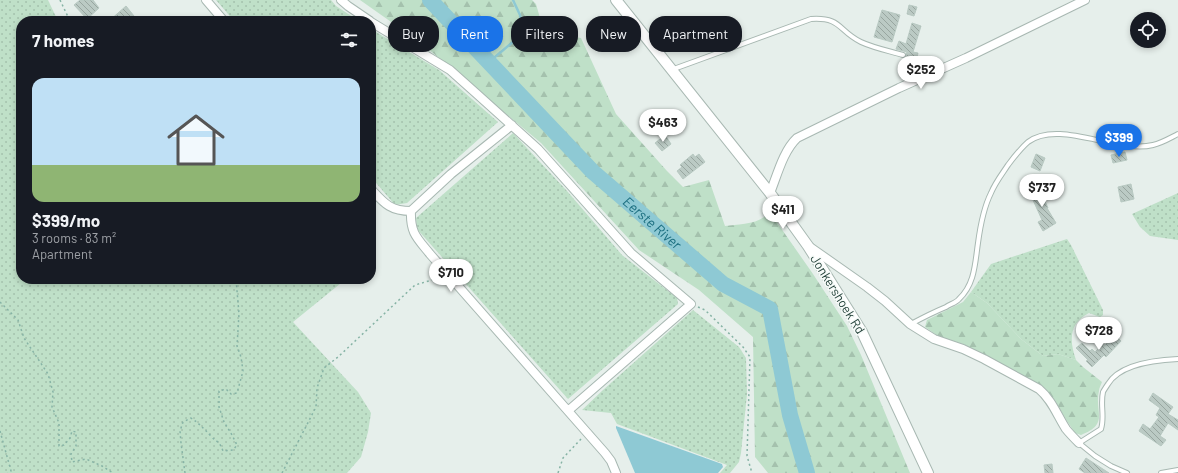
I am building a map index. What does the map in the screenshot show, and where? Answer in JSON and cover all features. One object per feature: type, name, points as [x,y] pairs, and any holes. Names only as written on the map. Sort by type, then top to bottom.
[{"type":"street","points":[[206,0],[220,16]]},
{"type":"street","points":[[341,0],[363,16]]},
{"type":"street","name":"Jonkershoek Rd","points":[[616,0],[770,193],[808,246],[862,332],[928,473]]},
{"type":"street","points":[[770,193],[786,152],[797,138],[1085,0]]},
{"type":"street","points":[[376,24],[450,70],[512,125],[555,168],[631,254],[690,304],[569,410]]},
{"type":"street","points":[[376,195],[389,207],[411,211],[451,174],[512,125]]},
{"type":"street","points":[[411,211],[411,222],[414,233],[430,254],[588,432],[611,461],[616,473]]},
{"type":"street","points":[[808,246],[868,287],[910,324],[934,339],[963,349],[1039,389],[1052,403],[1067,430],[1079,443]]},
{"type":"lane","points":[[671,70],[811,19],[834,21],[852,37],[861,42],[903,55]]},
{"type":"lane","points":[[910,324],[959,300],[968,290],[976,264],[978,243],[986,206],[991,193],[998,179],[1016,154],[1029,142],[1039,137],[1068,135],[1136,147],[1153,145],[1178,134]]},
{"type":"lane","points":[[1127,473],[1110,466],[1079,443],[1101,429],[1104,422],[1103,392],[1112,378],[1119,373],[1145,363],[1157,360],[1178,359]]},
{"type":"lane","points":[[1161,473],[1178,470]]},
{"type":"path","points":[[60,0],[68,16]]},
{"type":"path","points":[[282,473],[316,407],[317,388],[324,368],[338,357],[415,285],[432,280],[430,254]]},
{"type":"path","points":[[185,473],[180,432],[183,422],[191,418],[201,425],[212,438],[220,443],[223,451],[233,450],[237,445],[224,422],[219,407],[218,397],[220,390],[226,389],[231,394],[237,393],[243,371],[241,357],[237,346],[239,314],[236,284]]},
{"type":"path","points":[[0,302],[18,320],[24,338],[48,374],[53,392],[52,408],[59,423],[59,446],[64,445],[70,438],[72,432],[76,432],[76,446],[72,454],[72,462],[86,459],[113,473]]},
{"type":"path","points":[[690,304],[704,310],[743,347],[750,357],[747,456],[752,473]]},
{"type":"path","points":[[0,431],[11,471],[8,473]]},
{"type":"path","points":[[558,473],[563,458],[588,432]]},
{"type":"green space","points":[[0,0],[48,0],[56,16],[16,16],[16,284],[340,284],[293,322],[358,392],[371,413],[368,432],[361,457],[347,473],[0,473]]},
{"type":"green space","points":[[216,0],[331,0],[336,6],[351,16],[230,16]]},
{"type":"green space","points":[[360,0],[532,0],[536,4],[539,16],[511,16],[511,52],[578,52],[578,38],[581,38],[586,52],[587,52],[616,114],[683,187],[709,180],[725,226],[749,223],[761,219],[766,216],[769,211],[847,326],[861,355],[910,473],[768,473],[755,457],[753,337],[699,290],[639,250],[541,143],[432,52],[439,52],[439,16],[388,16],[388,20]]},
{"type":"green space","points":[[376,32],[388,39],[388,52],[409,52],[439,70],[498,122],[407,203],[395,205],[376,183]]},
{"type":"green space","points":[[513,133],[567,191],[622,255],[677,298],[678,304],[568,399],[417,229],[416,218]]},
{"type":"green space","points":[[1178,193],[1178,240],[1150,236],[1140,227],[1132,214]]},
{"type":"green space","points":[[1067,239],[1103,310],[1103,315],[1100,317],[1089,313],[1082,317],[1074,327],[1072,333],[1072,346],[1076,360],[1058,354],[1043,356],[1021,339],[987,303],[971,292],[991,264]]},
{"type":"green space","points":[[971,292],[987,303],[1021,339],[1043,356],[1058,354],[1076,360],[1102,382],[1099,389],[1098,398],[1098,422],[1090,431],[1081,435],[1075,433],[1055,400],[1046,390],[995,360],[963,344],[938,336],[925,327],[927,320],[963,302]]},
{"type":"green space","points":[[693,310],[739,347],[746,358],[747,394],[741,453],[739,462],[730,473],[720,473],[727,465],[617,424],[611,413],[582,410]]},
{"type":"water","points":[[616,426],[722,464],[723,467],[718,473],[635,473]]},
{"type":"building","points":[[80,0],[93,0],[99,8],[90,16],[84,16],[74,5]]},
{"type":"building","points":[[909,5],[917,7],[914,16],[907,14]]},
{"type":"building","points":[[126,6],[134,16],[115,16]]},
{"type":"building","points":[[882,10],[900,15],[892,42],[874,37]]},
{"type":"building","points":[[912,23],[921,26],[913,52],[918,53],[916,62],[905,59],[907,52],[896,49],[899,41],[906,44]]},
{"type":"building","points":[[665,135],[671,144],[662,151],[655,143]]},
{"type":"building","points":[[1125,152],[1127,160],[1113,163],[1111,155]]},
{"type":"building","points":[[693,154],[695,157],[699,154],[705,162],[683,179],[677,171],[682,167],[680,165]]},
{"type":"building","points":[[1036,154],[1045,158],[1040,171],[1031,167]]},
{"type":"building","points":[[1038,180],[1040,199],[1043,197],[1047,208],[1056,223],[1043,231],[1038,222],[1042,220],[1033,200],[1031,181]]},
{"type":"building","points":[[1131,184],[1134,199],[1121,202],[1118,187]]},
{"type":"building","points":[[1115,335],[1121,341],[1106,357],[1104,355],[1092,367],[1086,361],[1088,360],[1076,348],[1082,343],[1090,351],[1092,349],[1095,352]]},
{"type":"building","points":[[1153,393],[1173,407],[1168,414],[1178,420],[1178,430],[1168,423],[1160,436],[1166,440],[1161,446],[1139,431],[1143,424],[1150,429],[1159,417],[1156,415],[1160,408],[1149,400]]},
{"type":"building","points":[[1086,458],[1109,473],[1085,473],[1079,469]]},
{"type":"building","points":[[1052,464],[1053,473],[1045,473],[1044,465]]},
{"type":"waterway","name":"Eerste River","points":[[430,0],[593,172],[723,284],[770,309],[790,415],[807,473]]},
{"type":"waterway","points":[[489,62],[514,41],[523,29],[520,15],[513,0]]}]
